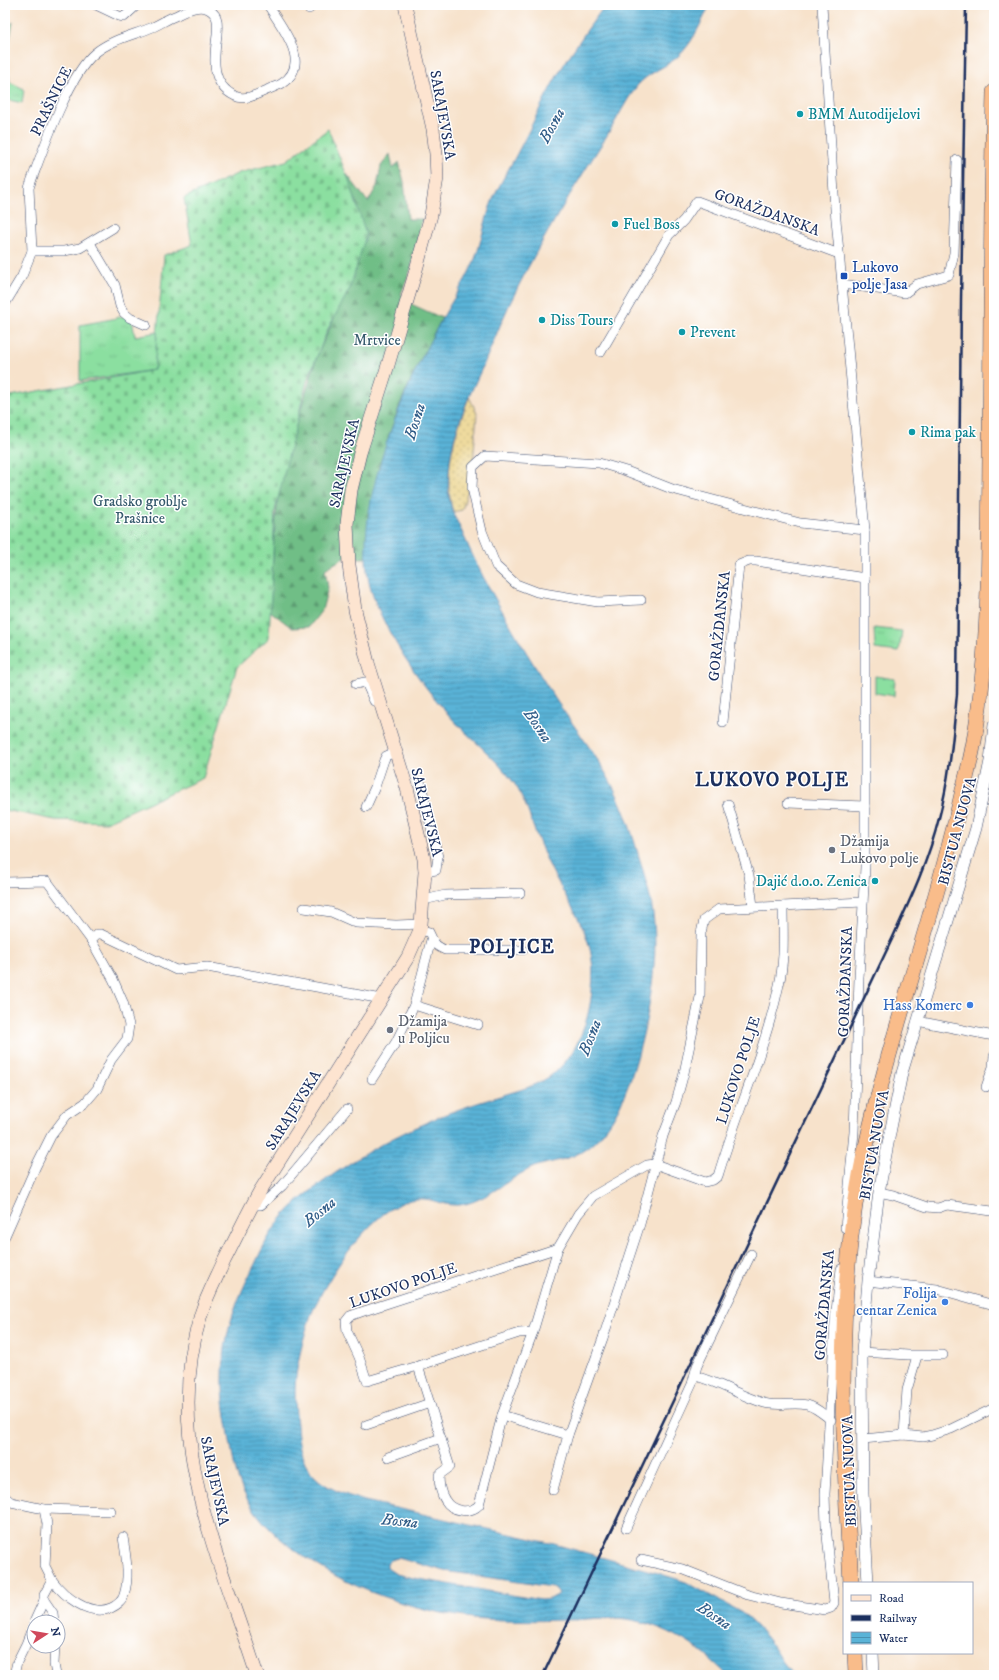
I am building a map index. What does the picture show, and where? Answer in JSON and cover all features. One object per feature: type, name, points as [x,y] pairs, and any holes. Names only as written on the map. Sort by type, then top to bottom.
[{"type":"highway","points":[[851,1582],[843,1459],[843,1328],[855,1211],[868,1139],[892,1044],[925,935],[956,821],[975,738],[981,693],[990,556],[991,234],[994,92]]},
{"type":"highway","points":[[855,1654],[856,1675]]},
{"type":"main road","name":"SARAJEVSKA","points":[[257,1675],[212,1544],[193,1467],[188,1431],[189,1394],[192,1357],[201,1315],[211,1286],[253,1204],[408,958],[421,927],[424,900],[425,872],[416,821],[355,610],[349,565],[347,524],[351,490],[360,453],[388,366],[416,270],[431,215],[437,178],[433,129],[405,5]]},
{"type":"street","points":[[96,5],[124,17],[137,5]]},
{"type":"street","name":"PRAŠNICE","points":[[5,304],[22,276],[32,250],[30,188],[32,179],[71,86],[91,57],[110,43],[154,26],[196,6],[205,7],[215,14],[218,24],[214,61],[215,71],[220,84],[228,92],[237,97],[249,97],[281,83],[292,72],[294,64],[295,53],[292,45],[268,5]]},
{"type":"street","name":"GORAŽDANSKA","points":[[641,1560],[682,1570],[748,1595],[774,1602],[825,1610],[831,1608],[834,1603],[826,1526],[825,1494],[831,1420],[835,1319],[854,1132],[858,978],[863,902],[865,806],[865,530],[839,254],[822,5]]},
{"type":"street","points":[[842,284],[905,293],[917,284],[949,275],[954,253],[957,160]]},
{"type":"street","name":"GORAŽDANSKA","points":[[601,352],[669,235],[684,220],[697,201],[839,254]]},
{"type":"street","points":[[32,250],[64,251],[80,248],[113,228]]},
{"type":"street","points":[[90,243],[115,285],[120,306],[124,313],[130,318],[146,325]]},
{"type":"street","points":[[641,600],[598,602],[537,592],[516,584],[496,566],[482,531],[472,488],[473,467],[485,456],[599,462],[672,489],[800,523],[865,530]]},
{"type":"street","name":"GORAŽDANSKA","points":[[723,722],[740,565],[749,561],[756,561],[865,578]]},
{"type":"street","points":[[356,684],[364,682],[374,700],[380,700]]},
{"type":"street","name":"BISTUA NUOVA","points":[[868,1582],[863,1494],[862,1352],[868,1281],[879,1192],[902,1073],[976,828],[990,761],[994,725]]},
{"type":"street","points":[[366,807],[375,788],[386,756],[395,752]]},
{"type":"street","points":[[421,784],[438,857],[436,870],[425,872]]},
{"type":"street","points":[[788,803],[865,806]]},
{"type":"street","points":[[728,804],[749,875],[753,906]]},
{"type":"street","points":[[5,882],[47,881],[91,940],[113,979],[123,1002],[129,1025],[127,1039],[111,1060],[97,1089],[85,1103],[67,1115],[51,1136],[5,1236]]},
{"type":"street","points":[[424,900],[445,895],[520,893]]},
{"type":"street","points":[[553,1490],[568,1435],[603,1338],[640,1224],[663,1136],[676,1102],[691,1044],[700,997],[701,932],[704,920],[719,909],[753,906],[863,902]]},
{"type":"street","name":"LUKOVO POLJE","points":[[656,1164],[705,1182],[713,1180],[718,1176],[766,1030],[779,985],[783,960],[783,906]]},
{"type":"street","points":[[304,908],[331,912],[356,923],[421,927],[429,932],[431,940],[414,1005],[396,1042],[372,1079]]},
{"type":"street","points":[[91,940],[97,934],[101,934],[176,970],[207,967],[382,1000]]},
{"type":"street","points":[[431,940],[437,946],[445,950],[523,950]]},
{"type":"street","points":[[414,1005],[478,1025]]},
{"type":"street","points":[[917,1021],[994,1036]]},
{"type":"street","points":[[986,1087],[993,1066],[994,1056]]},
{"type":"street","points":[[253,1204],[261,1205],[282,1186],[347,1109]]},
{"type":"street","points":[[418,1366],[450,1468],[439,1475],[439,1486],[445,1501],[454,1508],[466,1512],[474,1510],[479,1505],[502,1415],[533,1332],[558,1248],[578,1214],[594,1196],[647,1165],[656,1164]]},
{"type":"street","points":[[879,1192],[907,1199],[927,1207],[938,1208],[947,1205],[992,1211]]},
{"type":"street","name":"LUKOVO POLJE","points":[[533,1332],[519,1333],[367,1381],[359,1357],[347,1331],[346,1321],[350,1316],[361,1312],[558,1248]]},
{"type":"street","points":[[626,1528],[695,1376],[697,1366],[751,1254]]},
{"type":"street","points":[[868,1281],[937,1289],[994,1305]]},
{"type":"street","points":[[862,1352],[917,1356],[943,1355]]},
{"type":"street","points":[[904,1435],[907,1390],[917,1356]]},
{"type":"street","points":[[695,1376],[708,1379],[765,1403],[782,1406],[806,1404],[814,1407],[831,1420]]},
{"type":"street","points":[[366,1425],[430,1403]]},
{"type":"street","points":[[862,1438],[904,1435],[923,1436],[942,1432],[994,1408]]},
{"type":"street","points":[[502,1415],[568,1435]]},
{"type":"street","points":[[388,1456],[441,1438]]},
{"type":"street","points":[[5,1497],[11,1502],[44,1509],[111,1511]]},
{"type":"street","points":[[44,1509],[47,1524],[46,1566],[52,1580],[70,1599],[87,1608],[99,1611],[110,1609],[118,1604],[123,1597],[128,1574],[123,1537]]},
{"type":"street","points":[[38,1614],[44,1600],[44,1595],[52,1580]]},
{"type":"street","points":[[44,1600],[53,1614]]},
{"type":"street","points":[[14,1675],[17,1662],[26,1644]]},
{"type":"street","points":[[55,1654],[54,1664],[56,1675]]},
{"type":"street","points":[[873,1654],[874,1675]]},
{"type":"green space","points":[[13,22],[6,60],[10,82],[24,89],[22,103],[5,99],[5,28]]},
{"type":"green space","name":"Gradsko groblje Prašnice","points":[[328,129],[350,183],[366,235],[350,288],[328,329],[307,381],[275,511],[269,638],[237,667],[203,778],[106,822],[55,820],[5,810],[5,397],[154,370],[164,255],[192,245],[184,198],[239,173],[286,161]]},
{"type":"green space","name":"Mrtvice","points":[[390,154],[393,169],[399,162],[404,182],[408,219],[422,219],[411,269],[401,294],[413,305],[442,318],[408,385],[389,435],[374,495],[365,558],[344,558],[325,569],[328,588],[322,610],[309,627],[292,628],[270,611],[274,537],[280,477],[317,356],[356,269],[346,173],[368,202],[377,186],[381,166]]},
{"type":"green space","points":[[131,314],[135,336],[158,332],[154,370],[80,381],[80,325]]},
{"type":"green space","points":[[874,628],[902,631],[899,652],[875,649]]},
{"type":"green space","points":[[875,676],[895,679],[894,696],[875,693]]},
{"type":"sand","points":[[469,397],[477,413],[472,476],[462,510],[453,512],[449,482],[450,467],[455,439]]},
{"type":"water","name":"Bosna","points":[[605,5],[710,5],[691,41],[681,54],[650,74],[632,93],[559,213],[528,268],[509,306],[463,411],[452,448],[448,479],[448,493],[454,515],[487,584],[540,675],[592,751],[610,781],[629,823],[647,886],[654,923],[654,964],[648,1011],[631,1078],[618,1111],[604,1132],[586,1149],[574,1156],[525,1171],[487,1195],[468,1203],[451,1205],[427,1199],[404,1202],[390,1209],[376,1220],[349,1250],[337,1267],[318,1300],[311,1315],[303,1342],[295,1383],[299,1442],[308,1468],[315,1477],[324,1484],[349,1496],[365,1501],[554,1544],[686,1582],[742,1613],[767,1638],[792,1675],[727,1675],[705,1655],[681,1638],[655,1626],[641,1622],[611,1618],[532,1621],[473,1618],[413,1606],[392,1600],[353,1584],[334,1575],[295,1550],[275,1534],[257,1515],[243,1491],[238,1478],[224,1406],[223,1383],[225,1346],[232,1318],[242,1291],[261,1251],[285,1214],[325,1180],[365,1154],[394,1138],[442,1116],[542,1081],[554,1073],[569,1056],[576,1046],[585,1024],[591,1000],[593,972],[589,944],[579,919],[553,874],[520,793],[501,767],[445,711],[409,664],[388,630],[380,613],[373,596],[366,565],[367,529],[373,492],[383,453],[412,378],[443,317],[472,266],[493,199],[518,153],[544,99],[578,43]],"holes":[[[398,1558],[445,1571],[552,1587],[557,1590],[559,1594],[550,1599],[541,1600],[413,1578],[396,1574],[387,1568],[387,1563],[390,1560]]]},
{"type":"railway","points":[[543,1675],[893,937],[925,863],[943,803],[957,694],[966,5]]},
{"type":"place","name":"BMM Autodijelovi","points":[[800,114]]},
{"type":"place","name":"Fuel Boss","points":[[615,224]]},
{"type":"place","name":"Lukovo polje Jasa","points":[[844,276]]},
{"type":"place","name":"Diss Tours","points":[[542,320]]},
{"type":"place","name":"Prevent","points":[[682,332]]},
{"type":"place","name":"Rima pak","points":[[912,432]]},
{"type":"place","name":"Džamija Lukovo polje","points":[[832,850]]},
{"type":"place","name":"Dajić d.o.o. Zenica","points":[[875,881]]},
{"type":"place","name":"Hass Komerc","points":[[970,1005]]},
{"type":"place","name":"Džamija u Poljicu","points":[[390,1030]]},
{"type":"place","name":"Folija centar Zenica","points":[[945,1302]]},
{"type":"district","name":"LUKOVO POLJE","points":[[772,779]]},
{"type":"district","name":"POLJICE","points":[[512,946]]}]
